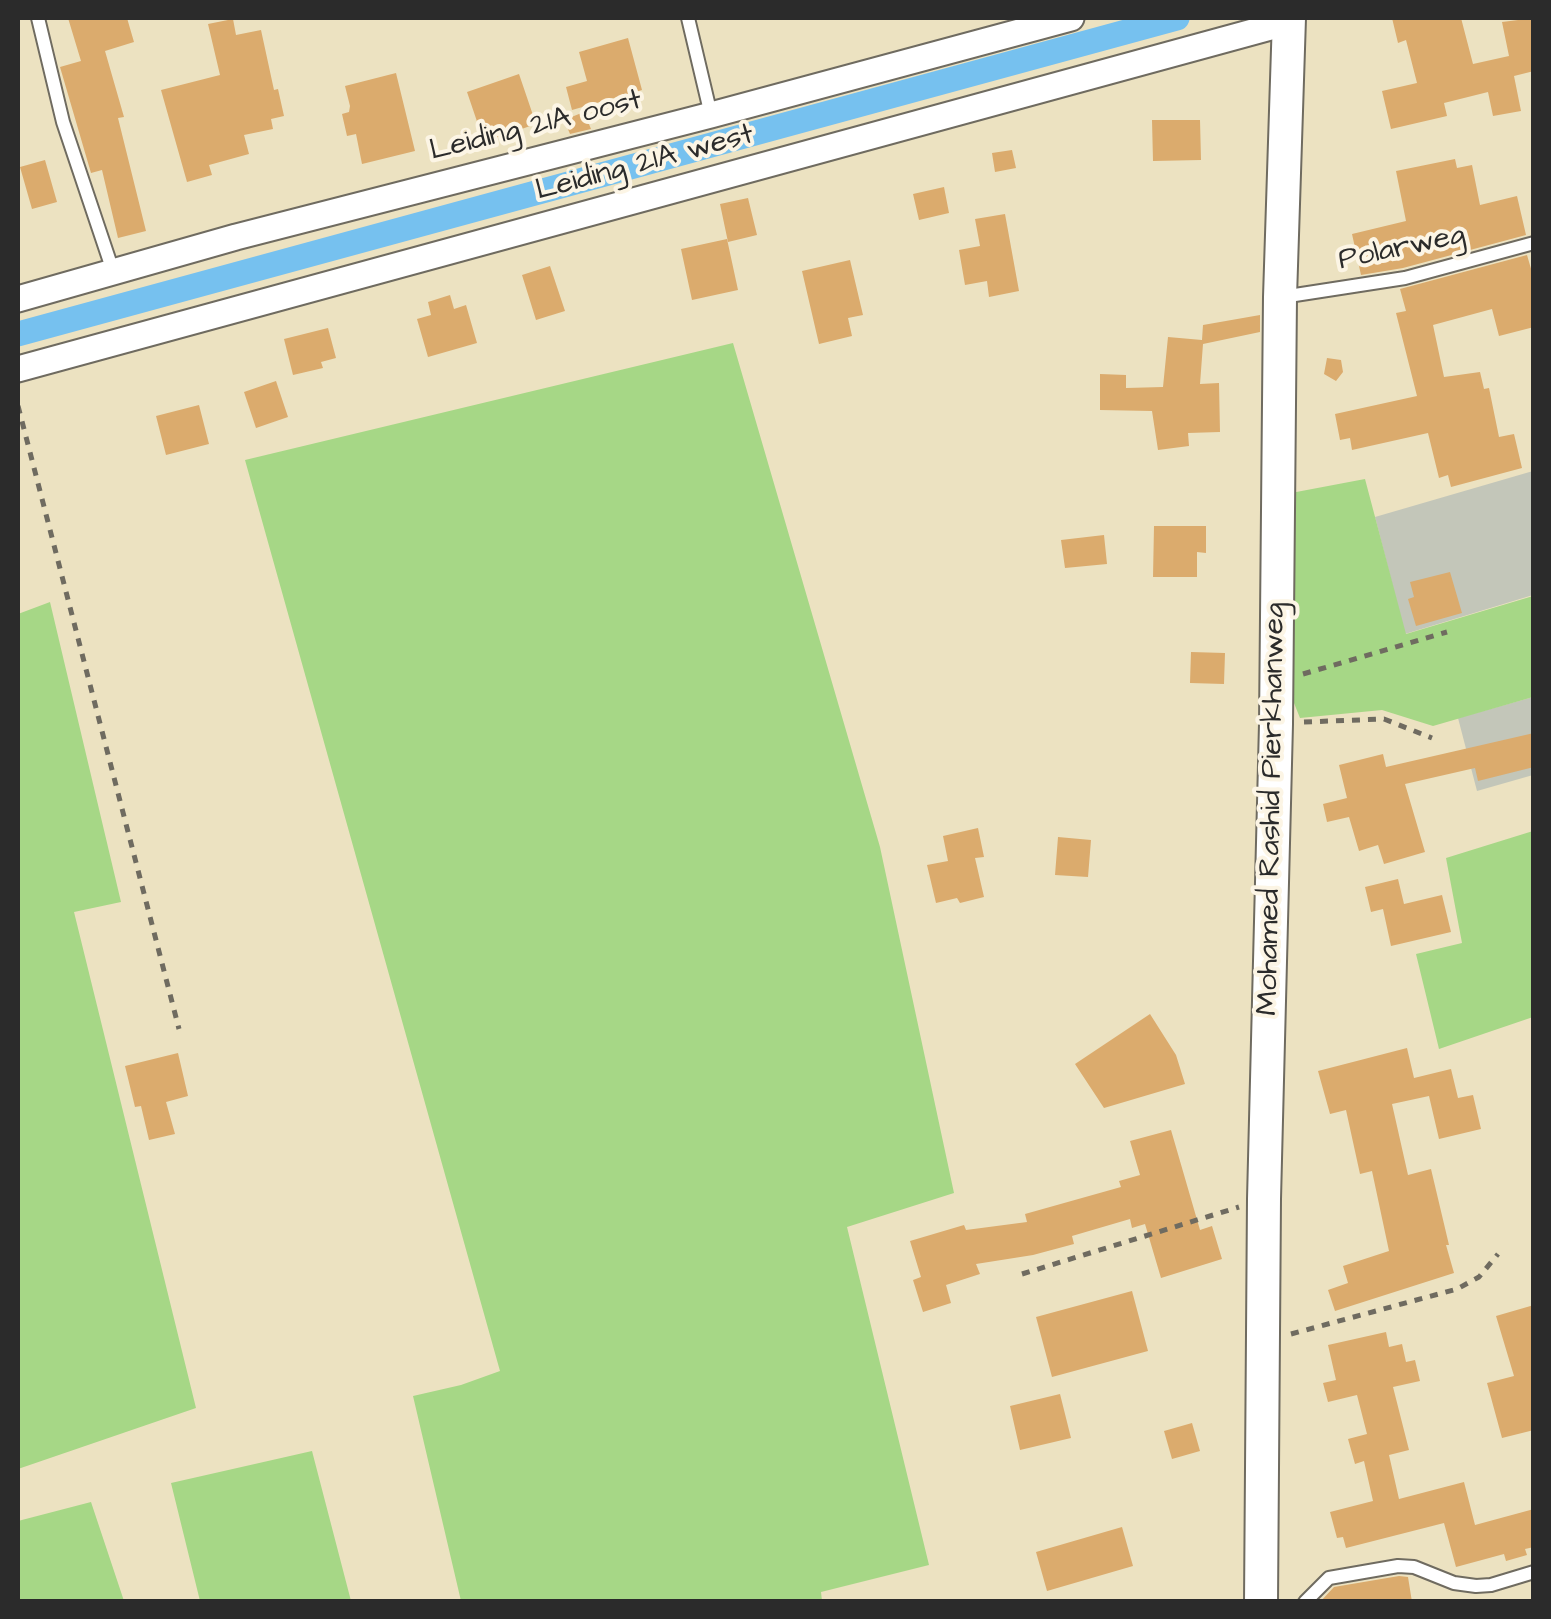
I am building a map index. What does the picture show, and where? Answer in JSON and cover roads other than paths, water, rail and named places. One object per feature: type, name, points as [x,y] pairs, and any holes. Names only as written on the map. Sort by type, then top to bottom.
[{"type":"street","name":"Leiding 21A oost","points":[[18,299],[1071,18]]},
{"type":"street","name":"Mohamed Rashid Pierkhanweg","points":[[1261,1602],[1264,1200],[1276,724],[1280,298],[1289,20]]},
{"type":"street","name":"Leiding 21A west","points":[[18,370],[1289,20]]},
{"type":"lane","points":[[38,18],[63,122],[113,271]]},
{"type":"lane","points":[[688,18],[710,115]]},
{"type":"lane","name":"Polarweg","points":[[1280,298],[1405,278],[1534,243]]},
{"type":"lane","points":[[1305,1602],[1329,1578],[1398,1566],[1414,1567],[1454,1583],[1476,1586],[1534,1572]]},
{"type":"waterway","points":[[18,334],[1177,18]]}]
